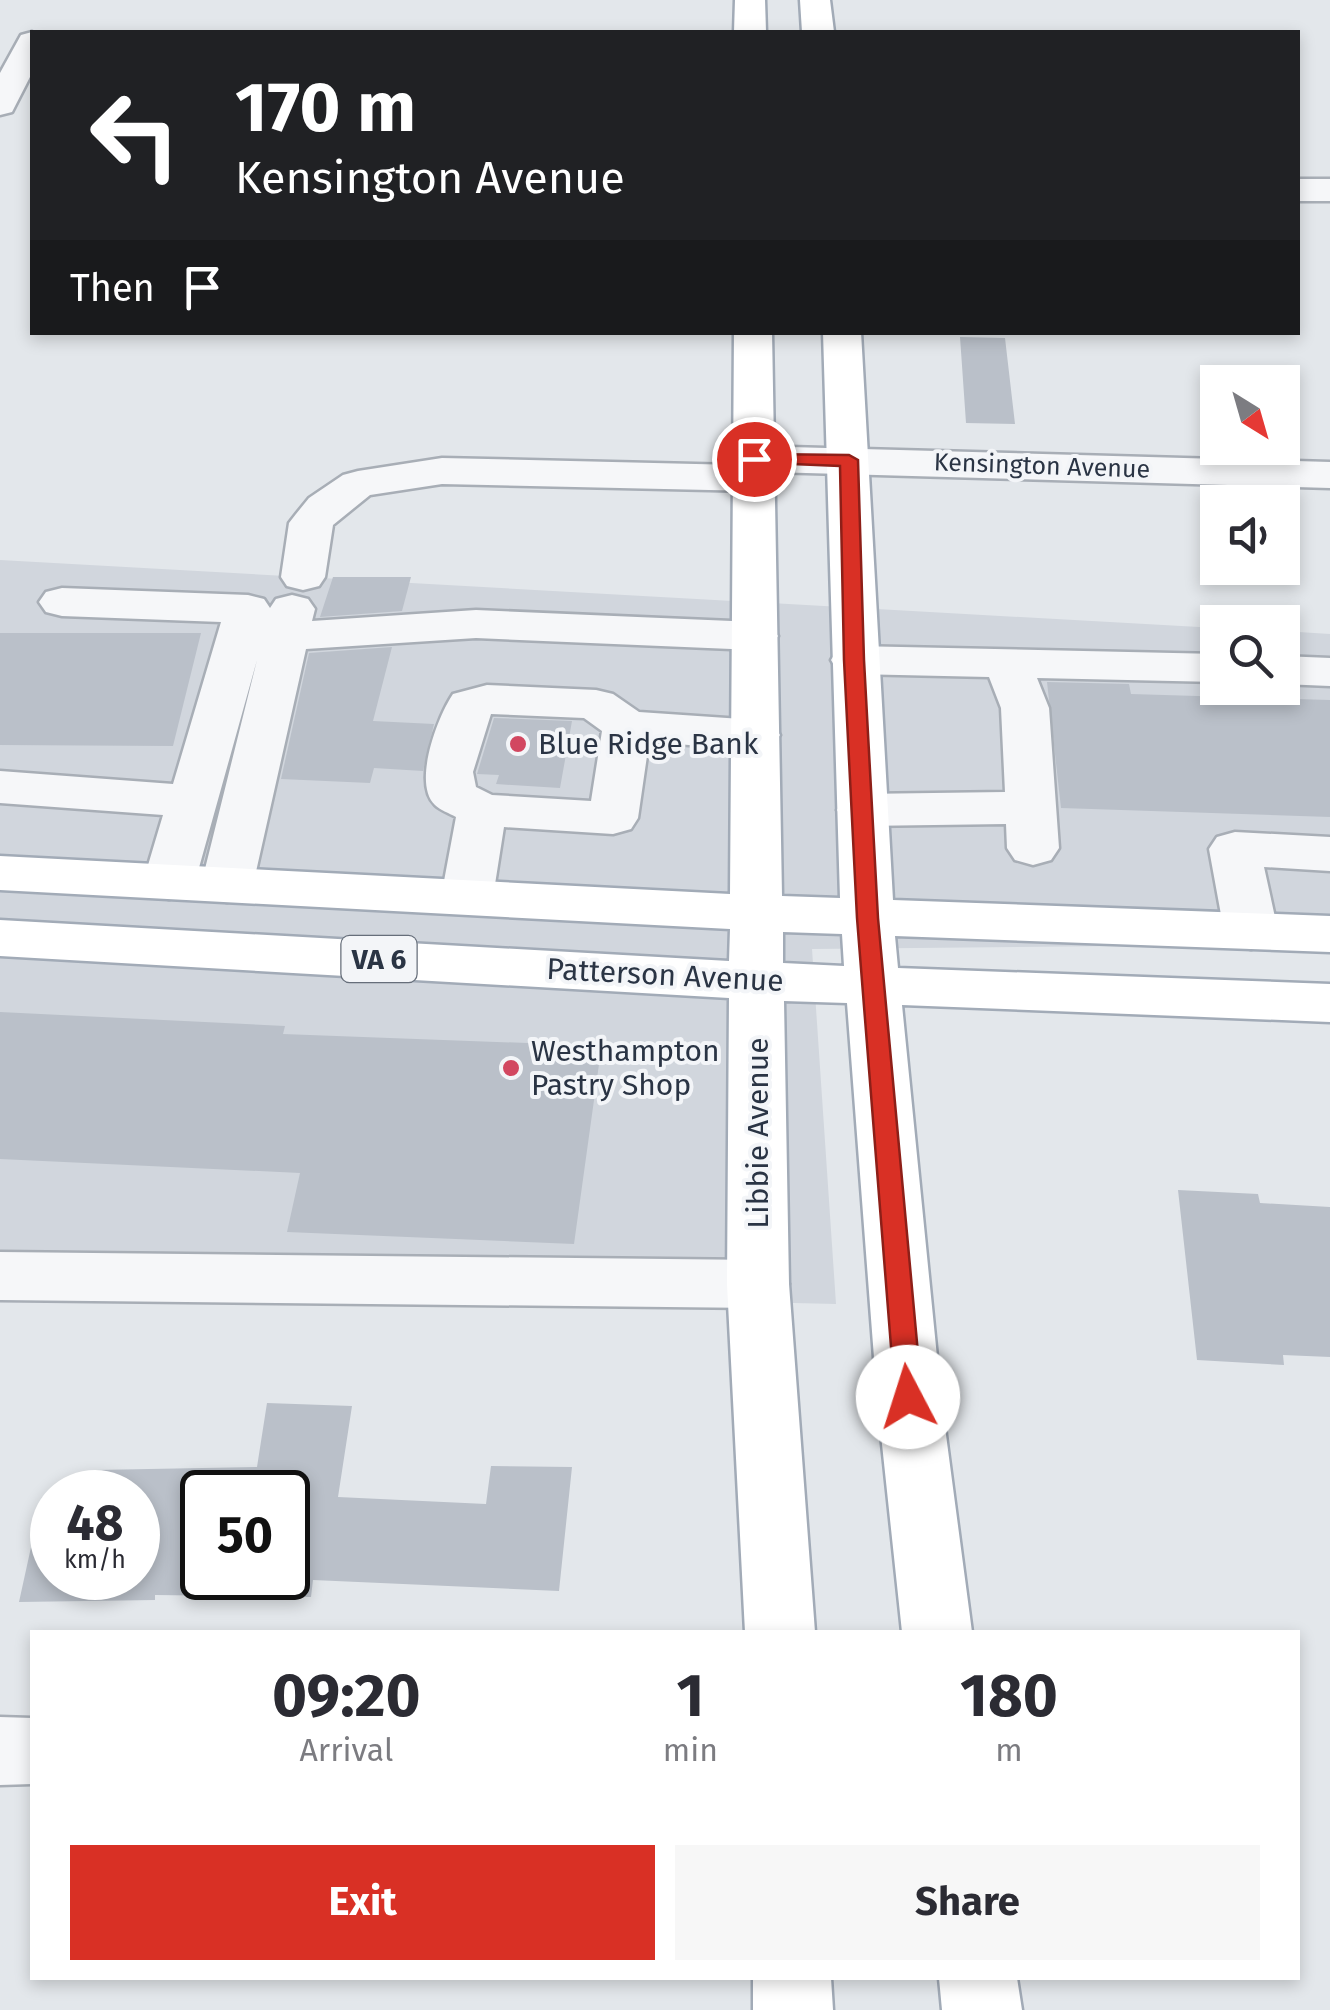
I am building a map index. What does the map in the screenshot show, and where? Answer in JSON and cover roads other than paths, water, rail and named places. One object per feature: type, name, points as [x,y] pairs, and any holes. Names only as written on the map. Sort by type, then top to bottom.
[{"type":"main road","points":[[750,0],[750,30]]},
{"type":"main road","points":[[815,0],[818,30]]},
{"type":"main road","name":"Libbie Avenue","points":[[752,335],[758,1284],[780,1630]]},
{"type":"main road","points":[[842,335],[868,918],[908,1397],[937,1630]]},
{"type":"main road","name":"VA 6","points":[[0,873],[758,914],[1330,934]]},
{"type":"main road","name":"Patterson Avenue","points":[[0,938],[758,981],[1330,1003]]},
{"type":"main road","points":[[792,1980],[793,2010]]},
{"type":"main road","points":[[978,1980],[982,2010]]},
{"type":"street","points":[[0,105],[30,46]]},
{"type":"street","points":[[1300,190],[1330,190]]},
{"type":"street","name":"Kensington Avenue","points":[[294,607],[312,523],[324,507],[358,484],[442,471],[754,468],[849,460],[1330,475]]},
{"type":"street","points":[[62,602],[248,609],[169,882]]},
{"type":"street","points":[[227,885],[294,607],[476,624],[755,636]]},
{"type":"street","points":[[854,660],[1200,668]]},
{"type":"street","points":[[862,810],[1032,828],[1025,708],[1007,663]]},
{"type":"street","points":[[1300,671],[1330,672]]},
{"type":"street","points":[[627,726],[613,818],[482,810],[453,795],[448,772],[470,704],[487,699],[596,704],[627,726],[756,735]]},
{"type":"street","points":[[0,786],[192,801]]},
{"type":"street","points":[[468,898],[482,810]]},
{"type":"street","points":[[1252,932],[1236,850],[1330,854]]},
{"type":"street","points":[[0,1276],[758,1284]]},
{"type":"street","points":[[0,1752],[30,1751]]},
{"type":"place","name":"Blue Ridge Bank","points":[[518,744]]},
{"type":"place","name":"Westhampton Pastry Shop","points":[[511,1068]]}]
